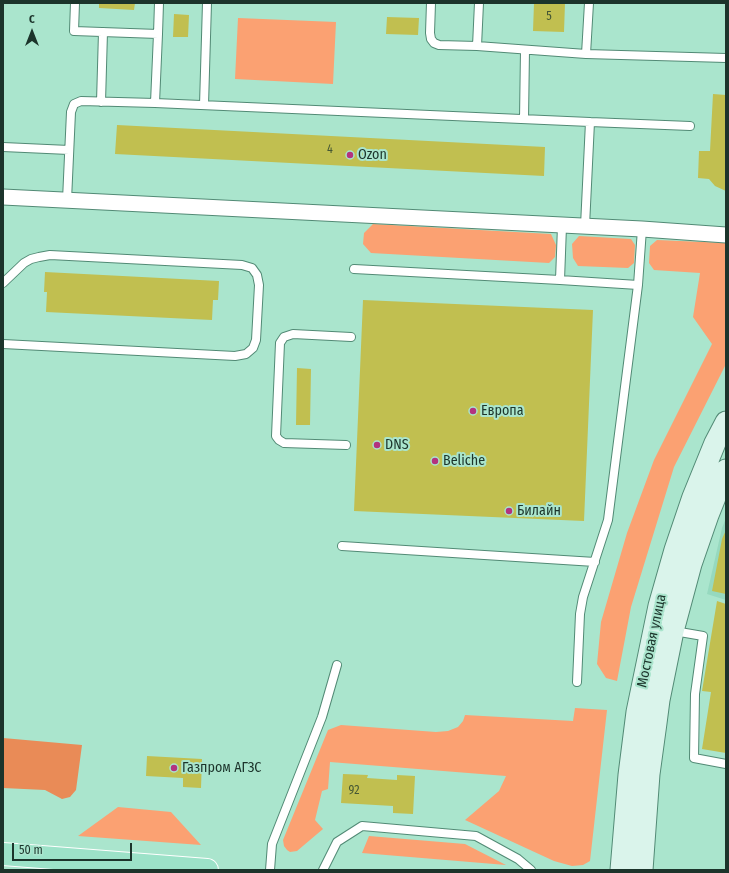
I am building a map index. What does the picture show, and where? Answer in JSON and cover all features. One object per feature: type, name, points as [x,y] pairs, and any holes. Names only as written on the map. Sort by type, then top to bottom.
[{"type":"highway","points":[[3,854],[51,858],[109,866],[207,870]]},
{"type":"main road","name":"Мостовая улица","points":[[621,870],[629,774],[637,712],[659,606],[692,497],[715,443],[726,422]]},
{"type":"main road","name":"Мостовая улица","points":[[642,870],[649,774],[659,700],[673,630],[691,564],[726,470]]},
{"type":"street","points":[[3,196],[726,234]]},
{"type":"lane","points":[[75,3],[74,31],[158,34]]},
{"type":"lane","points":[[155,103],[160,3]]},
{"type":"lane","points":[[204,105],[207,3]]},
{"type":"lane","points":[[431,3],[430,33],[434,43],[439,45],[477,46],[586,54],[726,58]]},
{"type":"lane","points":[[477,46],[479,3]]},
{"type":"lane","points":[[586,54],[589,3]]},
{"type":"lane","points":[[101,102],[103,32]]},
{"type":"lane","points":[[524,119],[525,50]]},
{"type":"lane","points":[[67,200],[70,112],[74,104],[81,101],[690,126]]},
{"type":"lane","points":[[585,226],[590,122]]},
{"type":"lane","points":[[3,147],[69,150]]},
{"type":"lane","points":[[560,280],[562,226]]},
{"type":"lane","points":[[577,682],[580,614],[583,597],[608,520],[638,285],[642,229]]},
{"type":"lane","points":[[3,284],[31,259],[39,256],[50,255],[242,265],[252,268],[257,275],[259,285],[256,340],[253,348],[246,354],[235,356],[3,344]]},
{"type":"lane","points":[[354,269],[638,285]]},
{"type":"lane","points":[[346,445],[284,443],[276,436],[280,343],[284,338],[293,334],[351,337]]},
{"type":"lane","points":[[342,546],[595,562]]},
{"type":"lane","points":[[673,630],[703,636],[695,694],[694,758],[726,764]]},
{"type":"lane","points":[[270,870],[272,844],[322,717],[337,665]]},
{"type":"lane","points":[[323,870],[337,842],[362,826],[476,836],[518,859],[531,870]]},
{"type":"shaded area","points":[[238,18],[336,22],[333,84],[235,79]]},
{"type":"shaded area","points":[[373,224],[551,234],[556,245],[555,257],[549,263],[371,253],[363,244],[364,233]]},
{"type":"shaded area","points":[[579,236],[631,239],[635,245],[634,263],[628,268],[578,266],[573,258],[572,244]]},
{"type":"shaded area","points":[[657,240],[726,243],[726,364],[674,467],[631,607],[617,681],[606,678],[597,664],[601,622],[627,533],[654,460],[712,344],[693,317],[700,273],[654,270],[649,263],[650,246]]},
{"type":"shaded area","points":[[726,518],[726,600],[707,594],[722,528]]},
{"type":"shaded area","points":[[575,708],[607,710],[590,861],[583,865],[572,866],[554,861],[465,820],[499,791],[506,776],[330,762],[328,789],[322,791],[315,820],[323,829],[297,851],[290,852],[284,846],[283,840],[328,730],[341,725],[436,732],[448,731],[458,727],[463,721],[465,715],[573,721]]},
{"type":"shaded area","points":[[3,738],[82,745],[76,790],[70,797],[62,799],[45,790],[3,788]]},
{"type":"shaded area","points":[[118,807],[171,812],[201,845],[78,836]]},
{"type":"shaded area","points":[[369,836],[465,844],[506,865],[362,853]]},
{"type":"building","points":[[99,3],[135,3],[134,10],[99,8]]},
{"type":"building","points":[[534,3],[565,3],[564,32],[533,31]]},
{"type":"building","points":[[174,14],[189,15],[188,37],[173,37]]},
{"type":"building","points":[[387,17],[419,18],[418,35],[386,34]]},
{"type":"building","points":[[713,94],[726,95],[726,191],[715,186],[709,179],[698,178],[699,151],[710,151]]},
{"type":"building","points":[[117,125],[545,147],[544,176],[115,154]]},
{"type":"building","points":[[45,272],[219,281],[218,300],[213,300],[212,320],[46,312],[47,292],[44,292]]},
{"type":"building","name":"Европа","points":[[363,300],[593,310],[584,521],[354,511]]},
{"type":"building","points":[[297,368],[311,369],[310,425],[296,425]]},
{"type":"building","points":[[726,530],[726,594],[712,591],[722,539]]},
{"type":"building","points":[[717,601],[726,604],[726,753],[702,749],[711,692],[702,691]]},
{"type":"building","name":"Газпром АГЗС","points":[[147,756],[202,759],[201,788],[183,787],[183,778],[146,776]]},
{"type":"building","points":[[343,774],[368,775],[367,778],[397,780],[397,775],[415,776],[413,814],[393,813],[393,806],[341,803]]},
{"type":"place","name":"Ozon","points":[[350,155]]},
{"type":"place","name":"Европа","points":[[473,411]]},
{"type":"place","name":"DNS","points":[[377,445]]},
{"type":"place","name":"Beliche","points":[[435,461]]},
{"type":"place","name":"Билайн","points":[[509,511]]},
{"type":"place","name":"Газпром АГЗС","points":[[174,768]]}]
